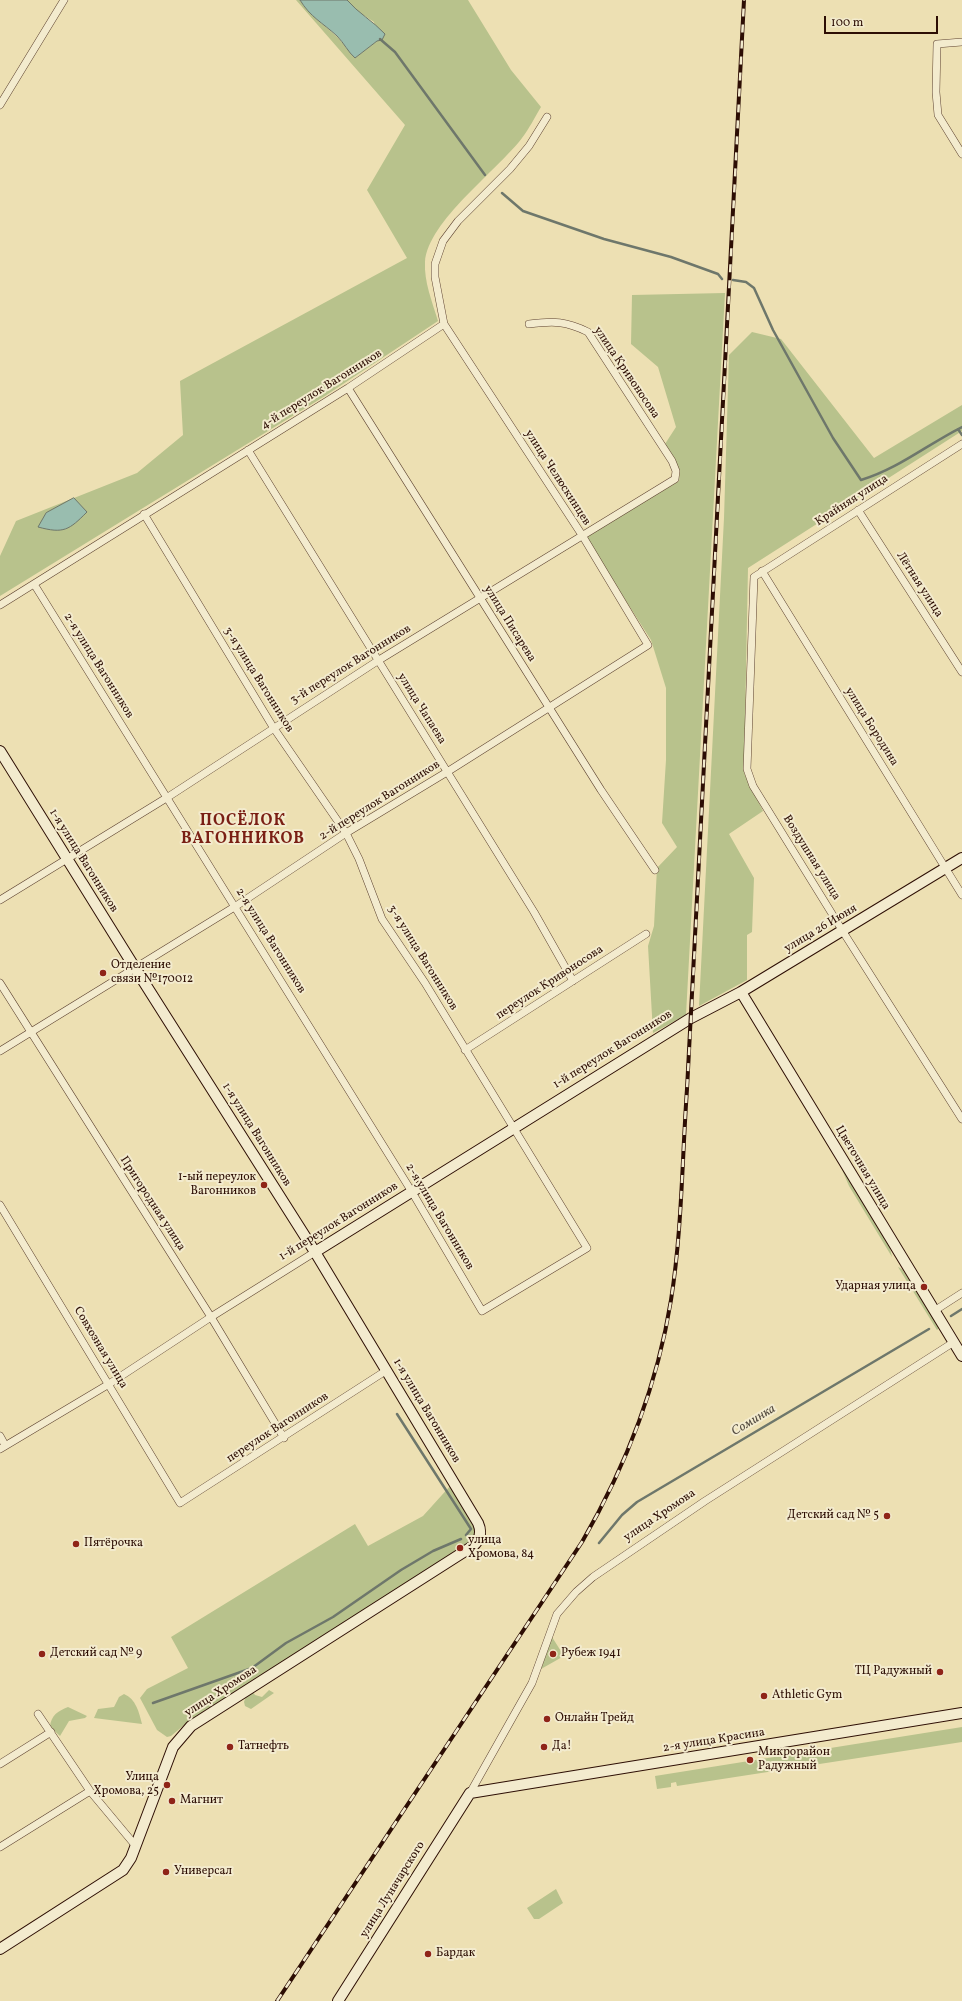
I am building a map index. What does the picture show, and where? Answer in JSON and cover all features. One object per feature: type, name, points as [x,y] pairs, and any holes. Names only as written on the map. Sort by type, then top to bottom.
[{"type":"main road","name":"1-я улица Вагонников","points":[[0,751],[135,968],[315,1252],[479,1524],[480,1537]]},
{"type":"main road","name":"улица 26 Июня","points":[[691,1018],[741,992],[962,858]]},
{"type":"main road","name":"Цветочная улица","points":[[741,992],[962,1356]]},
{"type":"main road","name":"1-й переулок Вагонников","points":[[315,1252],[691,1018]]},
{"type":"main road","name":"улица Хромова","points":[[0,1949],[120,1874],[128,1864],[136,1845],[173,1747],[191,1726],[473,1546],[480,1537]]},
{"type":"main road","name":"2-я улица Красина","points":[[470,1793],[962,1713]]},
{"type":"main road","name":"улица Луначарского","points":[[338,2001],[470,1793]]},
{"type":"street","points":[[0,105],[64,0]]},
{"type":"street","points":[[962,42],[937,44],[936,92],[938,115],[962,154]]},
{"type":"street","points":[[444,324],[434,277],[438,252],[458,221],[519,157],[547,117]]},
{"type":"street","name":"улица Кривоносова","points":[[529,324],[555,321],[572,324],[588,332],[672,462],[676,471],[675,479]]},
{"type":"street","name":"4-й переулок Вагонников","points":[[0,605],[348,388],[444,324]]},
{"type":"street","name":"улица Челюскинцев","points":[[444,324],[582,536],[648,645]]},
{"type":"street","name":"улица Писарева","points":[[348,388],[548,707],[601,790],[655,870]]},
{"type":"street","name":"Крайняя улица","points":[[754,577],[962,444]]},
{"type":"street","name":"улица Чапаева","points":[[248,450],[534,912],[573,981]]},
{"type":"street","name":"3-й переулок Вагонников","points":[[0,900],[168,797],[379,660],[675,479]]},
{"type":"street","name":"Лётная улица","points":[[858,510],[962,672]]},
{"type":"street","name":"3-я улица Вагонников","points":[[144,514],[274,727],[346,833],[359,858],[382,919],[425,983],[512,1128],[587,1248],[482,1312]]},
{"type":"street","name":"улица Бородина","points":[[762,571],[962,895]]},
{"type":"street","name":"Воздушная улица","points":[[754,577],[747,769],[754,786],[843,931],[962,1119]]},
{"type":"street","name":"2-я улица Вагонников","points":[[34,584],[236,906],[412,1192],[482,1312]]},
{"type":"street","name":"2-й переулок Вагонников","points":[[0,1051],[236,906],[346,833],[447,772],[648,645]]},
{"type":"street","name":"переулок Кривоносова","points":[[465,1050],[646,934]]},
{"type":"street","name":"Пригородная улица","points":[[0,983],[211,1317],[284,1438]]},
{"type":"street","name":"Совхозная улица","points":[[0,1205],[180,1503]]},
{"type":"street","name":"1-й переулок Вагонников","points":[[3,1447],[109,1384],[211,1317],[315,1252]]},
{"type":"street","points":[[934,1311],[962,1293]]},
{"type":"street","name":"улица Хромова","points":[[470,1793],[532,1683],[557,1614],[576,1592],[593,1577],[705,1501],[954,1342]]},
{"type":"street","name":"переулок Вагонников","points":[[180,1503],[284,1438],[387,1370]]},
{"type":"street","points":[[0,1436],[3,1447]]},
{"type":"street","points":[[38,1714],[90,1791],[136,1845]]},
{"type":"street","points":[[0,1764],[51,1732]]},
{"type":"street","points":[[0,1846],[90,1791]]},
{"type":"green space","points":[[296,0],[300,0],[308,11],[339,39],[355,58],[377,41],[374,22],[354,9],[347,0],[468,0],[511,70],[541,107],[522,138],[450,213],[429,246],[425,269],[429,292],[438,321],[325,396],[0,596],[0,556],[16,521],[137,473],[183,435],[180,381],[407,258],[367,190],[405,125]]},
{"type":"green space","points":[[725,293],[686,1015],[653,1033],[648,946],[654,926],[657,868],[677,847],[662,823],[666,760],[666,688],[651,640],[585,537],[679,481],[680,471],[665,444],[676,427],[658,367],[631,344],[632,295]]},
{"type":"green space","points":[[752,332],[781,339],[874,458],[962,405],[962,431],[748,568],[744,773],[763,811],[729,834],[754,878],[752,932],[747,935],[747,980],[699,1006],[724,518],[729,355]]},
{"type":"green space","points":[[840,1165],[890,1248],[892,1257],[849,1186]]},
{"type":"green space","points":[[898,1267],[902,1269],[939,1328],[937,1330]]},
{"type":"green space","points":[[451,1485],[475,1525],[475,1533],[473,1538],[467,1545],[190,1720],[171,1736],[167,1737],[157,1730],[140,1698],[147,1689],[188,1668],[171,1637],[355,1524],[368,1546],[423,1516]]},
{"type":"green space","points":[[552,1637],[564,1656],[541,1669]]},
{"type":"green space","points":[[269,1690],[274,1693],[251,1709],[245,1706],[244,1702],[246,1696],[253,1692],[255,1695],[262,1697]]},
{"type":"green space","points":[[124,1694],[134,1703],[142,1724],[94,1718],[98,1709],[114,1707],[119,1697]]},
{"type":"green space","points":[[68,1707],[87,1716],[85,1718],[69,1721],[60,1736],[50,1727],[52,1719],[53,1716],[61,1710]]},
{"type":"green space","points":[[962,1727],[962,1742],[677,1786],[676,1782],[671,1783],[671,1787],[657,1789],[655,1776]]},
{"type":"green space","points":[[556,1889],[563,1903],[539,1919],[534,1919],[527,1908]]},
{"type":"shaded area","points":[[300,0],[347,0],[385,34],[382,40],[377,41],[355,58],[337,36],[312,15]]},
{"type":"shaded area","points":[[74,498],[87,512],[75,523],[66,529],[60,530],[38,527],[46,513]]},
{"type":"waterway","points":[[380,39],[395,52],[485,175]]},
{"type":"waterway","points":[[502,193],[523,211],[604,239],[671,257],[718,274],[722,279]]},
{"type":"waterway","points":[[733,280],[746,282],[754,288],[773,330],[833,438],[861,480],[900,463],[962,427]]},
{"type":"waterway","points":[[958,429],[962,435]]},
{"type":"waterway","name":"Соминка","points":[[951,1316],[962,1309]]},
{"type":"waterway","name":"Соминка","points":[[599,1543],[622,1515],[637,1502],[929,1329]]},
{"type":"waterway","points":[[397,1414],[471,1529],[466,1535]]},
{"type":"waterway","points":[[153,1703],[252,1668],[286,1643],[333,1617],[401,1570],[433,1551],[461,1539]]},
{"type":"railway","points":[[277,2001],[582,1542],[626,1455],[638,1425],[648,1395],[665,1332],[675,1274],[681,1195],[744,0]]},
{"type":"place","name":"Отделение связи №170012","points":[[103,973]]},
{"type":"place","name":"1-ый переулок Вагонников","points":[[264,1185]]},
{"type":"place","name":"Ударная улица","points":[[924,1287]]},
{"type":"place","name":"Детский сад № 5","points":[[887,1516]]},
{"type":"place","name":"Пятёрочка","points":[[76,1544]]},
{"type":"place","name":"улица Хромова, 84","points":[[460,1548]]},
{"type":"place","name":"Детский сад № 9","points":[[42,1654]]},
{"type":"place","name":"Рубеж 1941","points":[[553,1654]]},
{"type":"place","name":"ТЦ Радужный","points":[[940,1672]]},
{"type":"place","name":"Athletic Gym","points":[[764,1696]]},
{"type":"place","name":"Онлайн Трейд","points":[[547,1719]]},
{"type":"place","name":"Татнефть","points":[[230,1747]]},
{"type":"place","name":"Да!","points":[[544,1747]]},
{"type":"place","name":"Микрорайон Радужный","points":[[750,1760]]},
{"type":"place","name":"Улица Хромова, 25","points":[[167,1785]]},
{"type":"place","name":"Магнит","points":[[172,1801]]},
{"type":"place","name":"Универсал","points":[[166,1872]]},
{"type":"place","name":"Бардак","points":[[428,1954]]},
{"type":"district","name":"ПОСЁЛОК ВАГОННИКОВ","points":[[243,831]]}]
